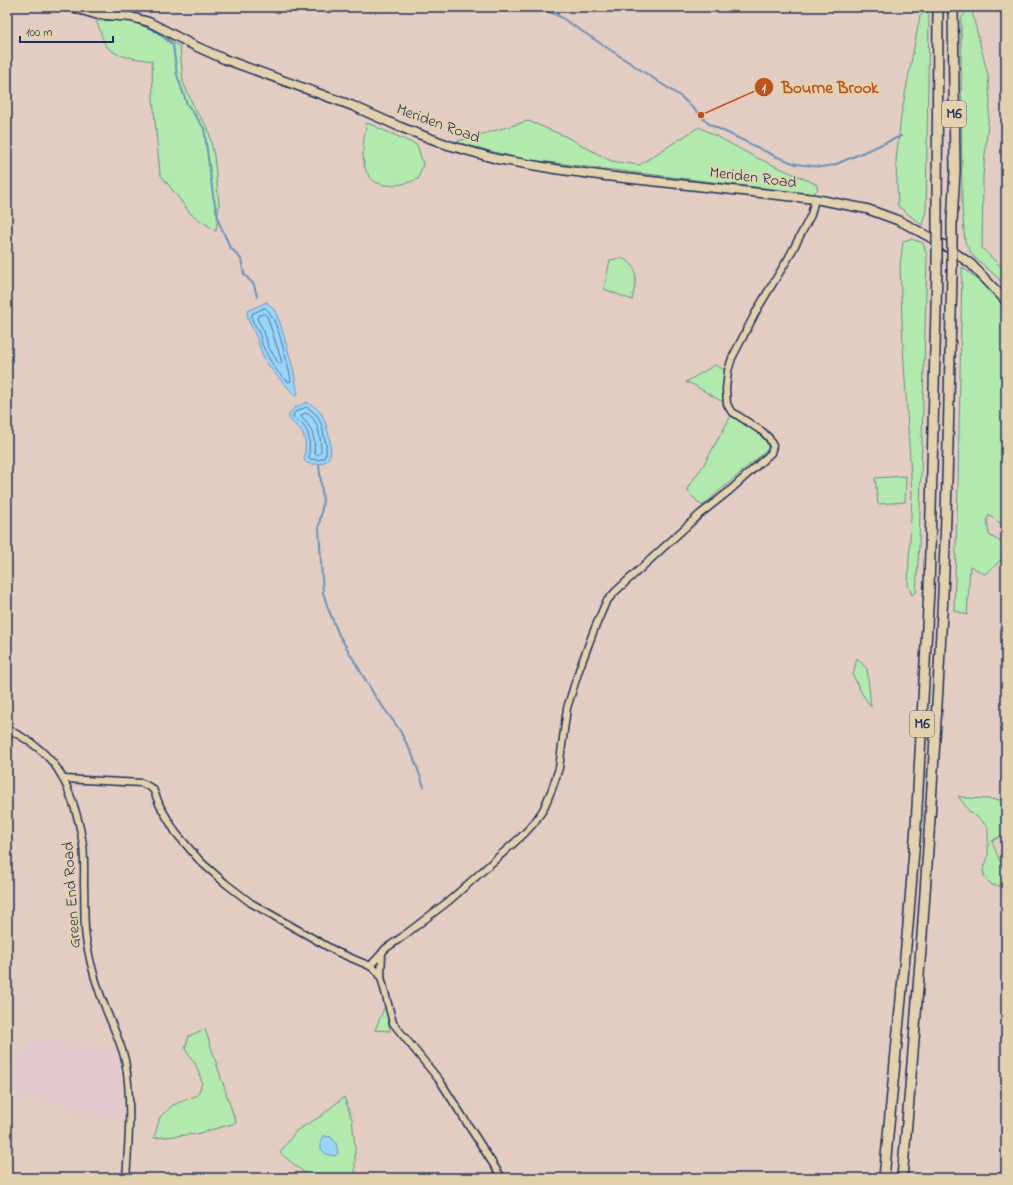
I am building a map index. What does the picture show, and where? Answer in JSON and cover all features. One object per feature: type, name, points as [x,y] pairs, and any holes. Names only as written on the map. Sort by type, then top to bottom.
[{"type":"highway","name":"M6","points":[[884,1178],[917,818],[929,590],[937,268],[938,7]]},
{"type":"highway","name":"M6","points":[[902,1178],[916,1031],[937,709],[943,583],[952,276],[952,222],[955,171],[953,7]]},
{"type":"main road","name":"Meriden Road","points":[[71,7],[95,14],[129,17],[148,22],[224,59],[353,106],[448,146],[497,159],[606,176],[815,199],[867,209],[900,221],[944,245],[971,264],[1006,301]]},
{"type":"street","points":[[370,966],[385,949],[415,928],[450,900],[534,823],[543,810],[552,789],[558,768],[568,708],[594,630],[606,602],[700,514],[728,492],[771,453],[773,446],[769,438],[763,432],[731,411],[727,404],[726,389],[728,371],[732,358],[758,308],[789,257],[811,215],[815,199]]},
{"type":"street","name":"Green End Road","points":[[7,730],[38,747],[54,764],[64,779],[75,810],[82,839],[84,916],[87,944],[94,978],[117,1034],[124,1059],[128,1088],[129,1119],[126,1178]]},
{"type":"street","points":[[64,779],[142,783],[153,789],[160,806],[176,833],[201,862],[225,883],[257,906],[337,952],[370,966],[377,971],[381,977]]},
{"type":"street","points":[[382,953],[381,977],[393,1023],[440,1081],[502,1178]]},
{"type":"shaded area","points":[[54,1039],[68,1046],[118,1050],[124,1119],[71,1111],[70,1105],[7,1089],[7,1075],[39,1040]]},
{"type":"green space","points":[[967,10],[972,12],[988,76],[990,102],[983,176],[982,248],[1006,272],[1006,288],[997,277],[973,256],[965,242],[962,207],[961,19]]},
{"type":"green space","points":[[926,11],[929,16],[926,210],[922,225],[898,206],[896,161],[901,116],[920,16]]},
{"type":"green space","points":[[128,20],[157,32],[180,47],[183,82],[195,110],[208,128],[214,156],[219,204],[216,231],[191,214],[160,174],[153,99],[152,61],[125,56],[112,51],[104,42],[96,21]]},
{"type":"green space","points":[[528,121],[565,136],[611,161],[639,165],[699,127],[757,158],[816,184],[818,189],[813,194],[522,159],[455,142]]},
{"type":"green space","points":[[367,123],[417,145],[423,164],[418,179],[400,184],[387,185],[376,182],[369,176],[365,166],[363,154]]},
{"type":"green space","points":[[911,239],[923,243],[927,256],[919,546],[916,592],[912,595],[908,585],[912,493],[900,267],[903,241]]},
{"type":"green space","points":[[620,258],[628,261],[634,270],[635,285],[632,300],[604,289],[610,260]]},
{"type":"green space","points":[[962,267],[987,287],[1006,307],[1006,524],[1003,525],[989,515],[987,520],[989,535],[1006,545],[1002,558],[985,574],[970,566],[967,615],[954,610]]},
{"type":"green space","points":[[715,365],[725,370],[724,400],[721,401],[686,382]]},
{"type":"green space","points":[[731,416],[764,439],[768,449],[702,506],[689,493],[688,487],[703,466]]},
{"type":"green space","points":[[906,476],[905,502],[878,504],[875,478]]},
{"type":"green space","points":[[857,658],[867,669],[871,707],[861,692],[853,675]]},
{"type":"green space","points":[[958,796],[967,798],[1006,800],[1006,833],[992,841],[1000,862],[1006,864],[1006,881],[999,886],[992,885],[985,878],[983,871],[988,857],[988,828],[969,811]]},
{"type":"green space","points":[[385,1006],[390,1031],[375,1030]]},
{"type":"green space","points":[[205,1029],[236,1123],[196,1134],[154,1138],[160,1117],[173,1105],[198,1095],[202,1082],[196,1065],[185,1049],[189,1036]]},
{"type":"green space","points":[[344,1097],[352,1119],[355,1147],[355,1171],[357,1178],[311,1178],[280,1153],[296,1131],[321,1116]]},
{"type":"water","points":[[267,302],[275,311],[280,323],[293,368],[298,395],[295,396],[273,372],[267,363],[248,318],[247,311]]},
{"type":"water","points":[[307,402],[320,412],[325,421],[329,434],[331,447],[329,457],[325,462],[320,464],[307,463],[304,460],[304,437],[301,430],[293,423],[289,416],[292,410]]},
{"type":"water","points":[[324,1136],[331,1137],[336,1143],[338,1153],[335,1156],[326,1154],[321,1149],[321,1141]]},
{"type":"waterway","points":[[129,15],[131,7]]},
{"type":"waterway","points":[[537,7],[559,16],[680,96],[709,124],[775,156],[796,164],[821,167],[834,165],[901,136]]},
{"type":"waterway","points":[[142,24],[157,32],[173,45],[177,75],[187,104],[204,128],[213,195],[219,223],[230,247],[241,259],[244,274],[254,285],[257,296]]},
{"type":"waterway","points":[[319,464],[323,501],[319,527],[323,593],[339,635],[375,696],[399,729],[413,756],[424,787]]},
{"type":"place","name":"Bourne Brook","points":[[701,115]]}]
